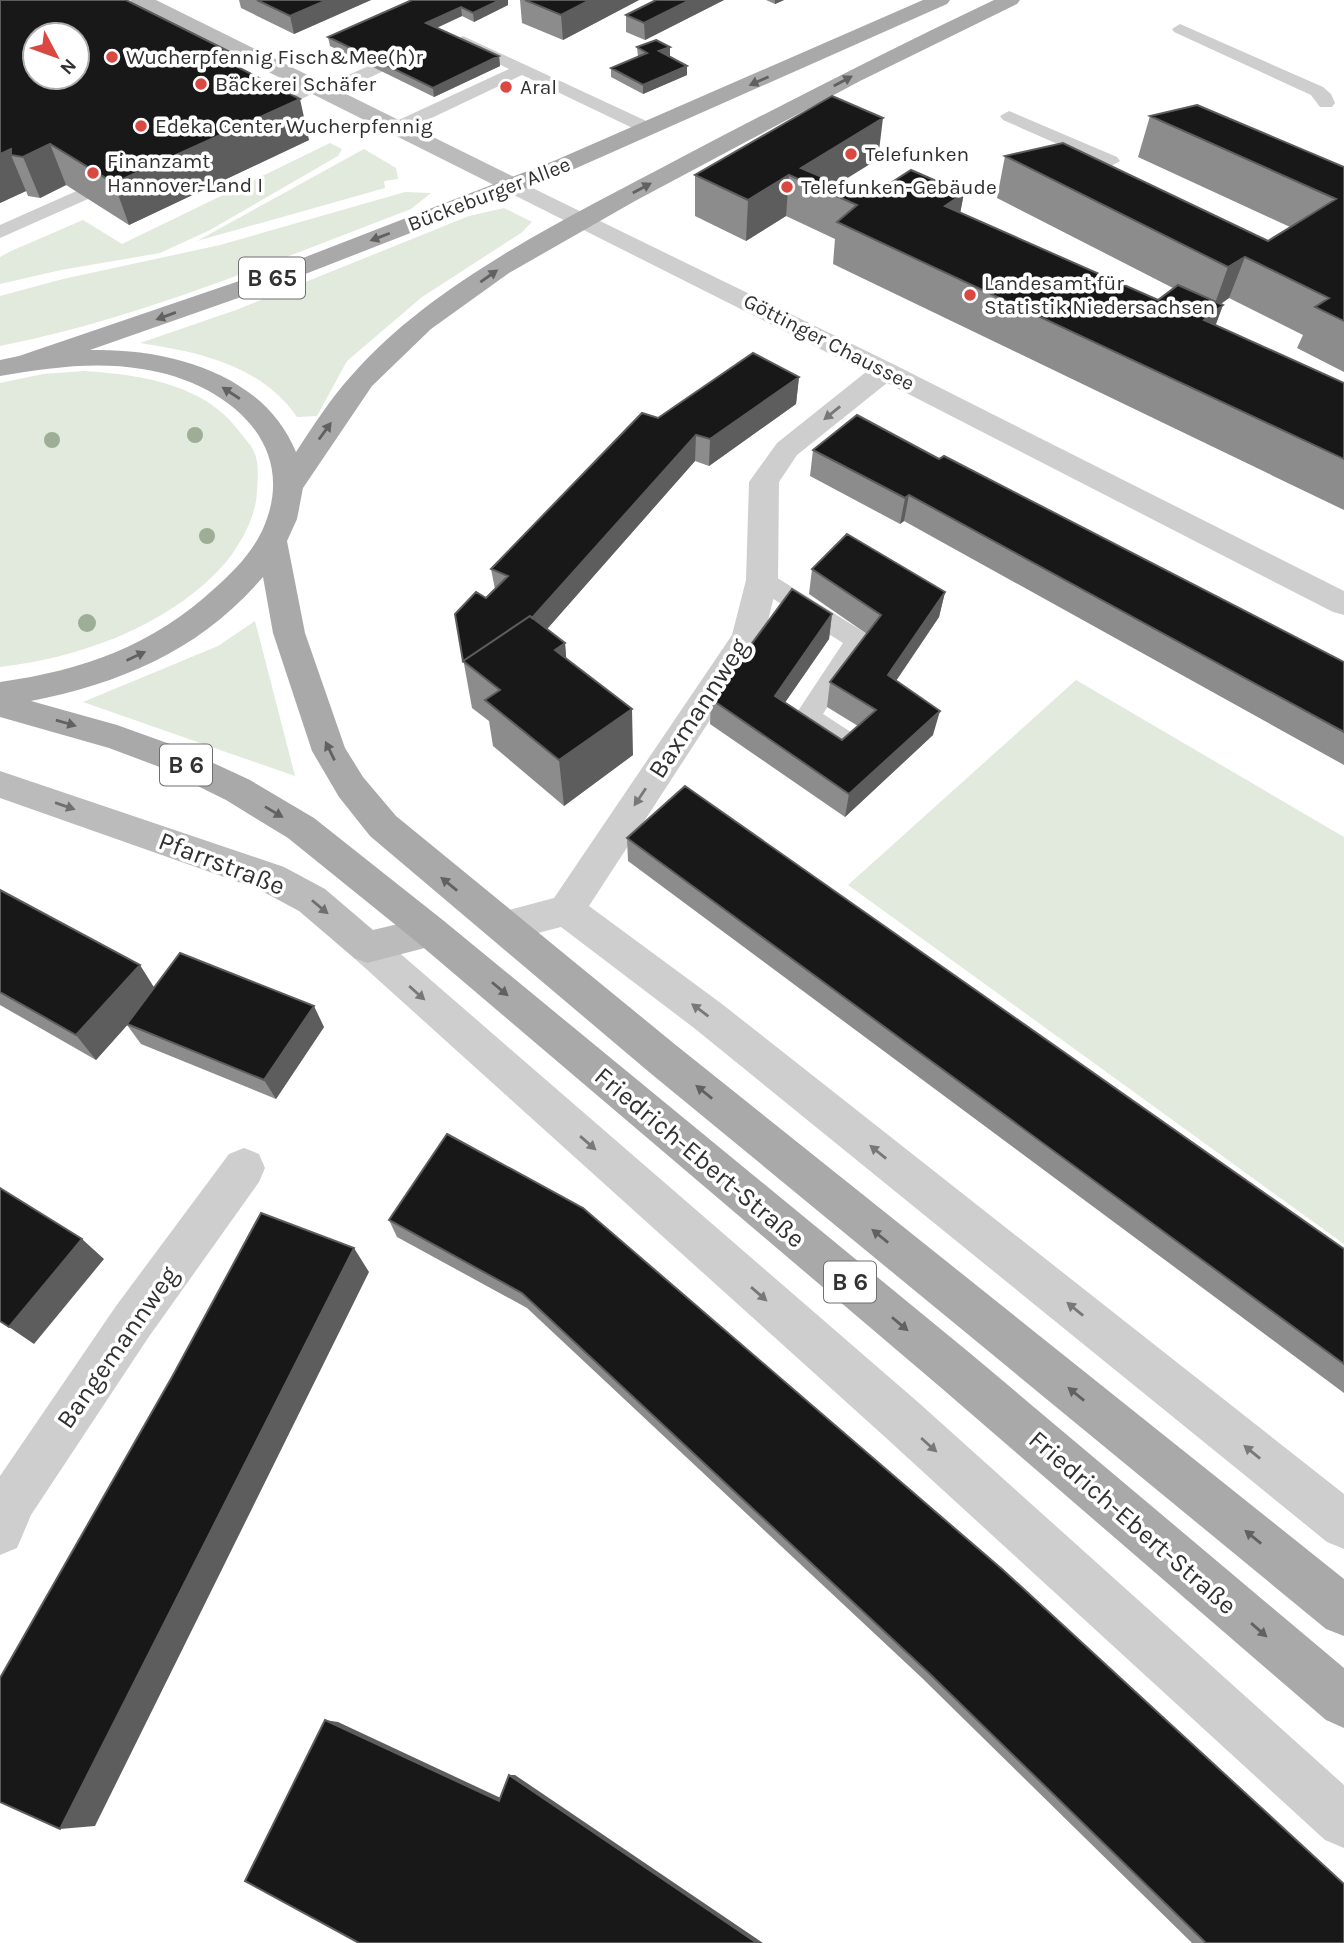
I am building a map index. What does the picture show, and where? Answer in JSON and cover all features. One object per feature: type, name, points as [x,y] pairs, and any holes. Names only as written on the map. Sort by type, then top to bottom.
[{"type":"main road","name":"Bückeburger Allee","points":[[29,362],[286,273],[512,186],[649,129],[940,0]]},
{"type":"main road","points":[[288,488],[319,439],[362,380],[422,323],[500,268],[852,76],[1010,0]]},
{"type":"main road","points":[[0,368],[71,358],[116,358],[185,371],[227,389],[253,408],[273,432],[285,458],[288,488],[282,520],[272,542],[250,575],[197,622],[131,659],[79,678],[0,694]]},
{"type":"main road","name":"Friedrich-Ebert-Straße","points":[[272,542],[289,633],[329,751],[351,787],[383,826],[663,1059],[1344,1611]]},
{"type":"main road","name":"Friedrich-Ebert-Straße","points":[[0,705],[117,738],[169,757],[238,790],[301,828],[432,932],[955,1370],[1344,1702]]},
{"type":"street","name":"Göttinger Chaussee","points":[[140,0],[886,370],[1344,604]]},
{"type":"street","points":[[256,112],[317,90]]},
{"type":"street","name":"Baxmannweg","points":[[566,910],[748,637],[762,580],[764,482],[787,449],[886,370]]},
{"type":"street","name":"Pfarrstraße","points":[[0,784],[271,878],[312,900],[367,947]]},
{"type":"street","points":[[503,926],[566,910],[708,1016],[1344,1525]]},
{"type":"street","points":[[367,947],[432,932]]},
{"type":"street","points":[[367,947],[902,1420],[1344,1821]]},
{"type":"street","name":"Bangemannweg","points":[[0,1531],[14,1498],[117,1344],[244,1168]]},
{"type":"lane","points":[[1181,29],[1317,91],[1325,98],[1326,103]]},
{"type":"lane","points":[[449,35],[649,129]]},
{"type":"lane","points":[[317,90],[425,45]]},
{"type":"lane","points":[[396,128],[522,69]]},
{"type":"lane","points":[[1009,116],[1111,161]]},
{"type":"lane","points":[[0,232],[81,195]]},
{"type":"lane","points":[[762,580],[858,640],[807,716],[848,743]]},
{"type":"shaded area","points":[[330,143],[342,149],[338,156],[210,230],[160,253],[61,270],[0,284],[0,257],[83,220],[122,244]]},
{"type":"shaded area","points":[[364,149],[396,168],[398,179],[384,181],[385,188],[197,241]]},
{"type":"shaded area","points":[[405,192],[431,193],[411,209],[208,286],[105,320],[0,346],[0,296],[63,279],[220,245]]},
{"type":"shaded area","points":[[504,208],[532,222],[521,233],[422,297],[347,361],[317,416],[297,417],[266,385],[227,364],[184,351],[140,343],[236,310],[469,216]]},
{"type":"shaded area","points":[[85,371],[172,385],[211,404],[228,418],[256,456],[258,480],[254,511],[238,545],[224,565],[194,593],[169,610],[116,638],[87,648],[29,663],[0,667],[0,383],[43,374]]},
{"type":"shaded area","points":[[255,621],[295,776],[83,702],[218,646]]},
{"type":"shaded area","points":[[1076,680],[1344,837],[1344,1244],[848,885]]},
{"type":"building","name":"Edeka Center Wucherpfennig","points":[[0,0],[126,0],[232,53],[220,58],[300,99],[114,183],[50,144],[23,157],[11,155],[11,149],[0,154]]},
{"type":"building","points":[[257,0],[327,0],[290,16]]},
{"type":"building","points":[[412,0],[500,0],[473,13],[461,7],[426,23],[499,56],[433,88],[328,37]]},
{"type":"building","points":[[525,0],[590,0],[561,15]]},
{"type":"building","points":[[656,0],[690,0],[644,23],[626,15]]},
{"type":"building","points":[[656,40],[670,47],[659,51],[687,66],[643,85],[611,68],[647,53],[637,47]]},
{"type":"building","points":[[832,96],[883,118],[801,168],[869,197],[911,170],[964,193],[945,206],[1158,300],[1178,285],[1223,305],[1204,320],[1344,383],[1344,459],[837,222],[857,205],[789,175],[748,200],[695,175]]},
{"type":"building","points":[[1197,105],[1344,167],[1344,321],[1315,307],[1329,298],[1245,257],[1228,267],[1005,156],[1063,143],[1268,241],[1336,199],[1150,116]]},
{"type":"building","points":[[753,353],[799,377],[710,439],[696,435],[532,618],[530,616],[463,661],[455,614],[476,592],[486,598],[508,576],[491,569],[642,413],[658,418]]},
{"type":"building","points":[[857,415],[939,459],[944,456],[1344,662],[1344,732],[909,495],[905,498],[813,450]]},
{"type":"building","points":[[847,534],[945,592],[888,675],[940,711],[849,794],[711,699],[792,589],[832,614],[775,696],[842,740],[876,710],[830,682],[881,615],[812,569]]},
{"type":"building","points":[[530,616],[565,643],[555,650],[632,709],[559,760],[485,700],[500,690],[463,661]]},
{"type":"building","points":[[685,786],[1344,1249],[1344,1364],[627,838]]},
{"type":"building","points":[[0,890],[140,965],[76,1035],[0,992]]},
{"type":"building","points":[[180,953],[314,1006],[264,1080],[127,1024]]},
{"type":"building","points":[[447,1134],[583,1208],[1003,1570],[1344,1884],[1344,1943],[1206,1943],[931,1675],[522,1293],[389,1220]]},
{"type":"building","points":[[0,1188],[82,1239],[9,1327],[0,1321]]},
{"type":"building","points":[[261,1213],[354,1248],[60,1829],[0,1802],[0,1678],[172,1377]]},
{"type":"building","points":[[325,1720],[499,1801],[509,1775],[757,1943],[359,1943],[245,1881]]},
{"type":"place","name":"Wucherpfennig Fisch&Mee(h)r","points":[[112,57]]},
{"type":"place","name":"Bäckerei Schäfer","points":[[201,84]]},
{"type":"place","name":"Aral","points":[[506,87]]},
{"type":"place","name":"Edeka Center Wucherpfennig","points":[[141,126]]},
{"type":"place","name":"Telefunken","points":[[851,154]]},
{"type":"place","name":"Finanzamt Hannover-Land I","points":[[93,173]]},
{"type":"place","name":"Telefunken-Gebäude","points":[[787,187]]},
{"type":"place","name":"Landesamt für Statistik Niedersachsen","points":[[970,295]]}]
